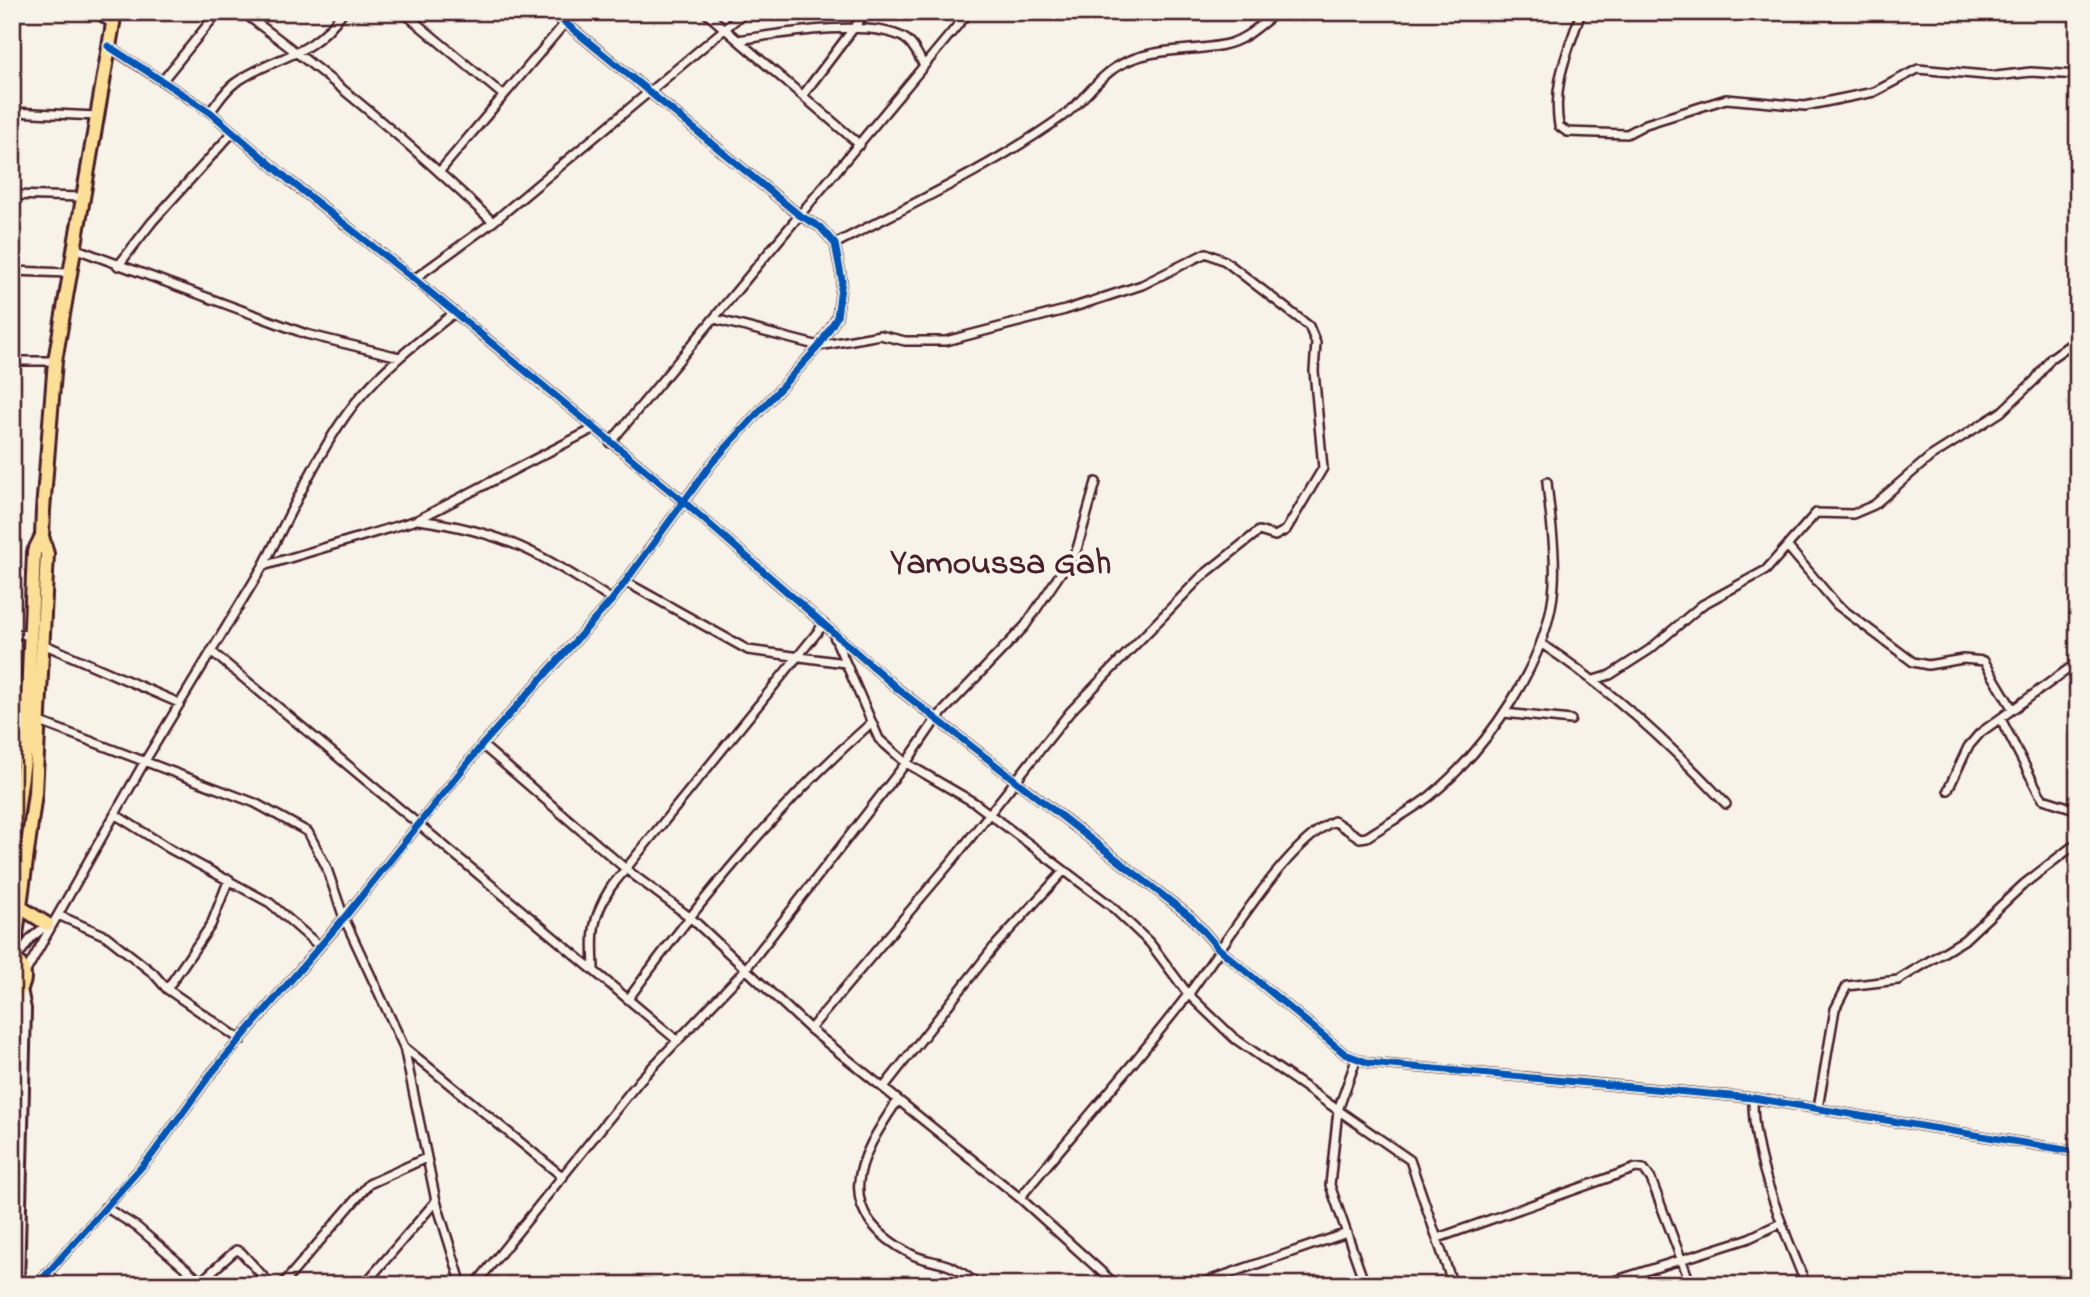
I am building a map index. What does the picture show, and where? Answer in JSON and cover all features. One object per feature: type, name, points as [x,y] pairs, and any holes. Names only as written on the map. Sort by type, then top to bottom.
[{"type":"main road","points":[[18,1285],[25,1009],[17,993],[24,974],[14,958],[35,793],[40,722],[47,554],[42,536],[55,361],[114,18]]},
{"type":"main road","points":[[12,849],[25,756],[34,552],[42,536]]},
{"type":"main road","points":[[20,907],[53,920]]},
{"type":"main road","points":[[12,1011],[23,1025]]},
{"type":"street","points":[[95,12],[114,18]]},
{"type":"street","points":[[163,80],[218,12]]},
{"type":"street","points":[[242,12],[299,53],[440,171],[493,222]]},
{"type":"street","points":[[210,112],[237,82],[299,53],[326,34],[342,12]]},
{"type":"street","points":[[403,12],[503,95]]},
{"type":"street","points":[[37,1285],[152,1155],[210,1075],[318,945],[344,918],[482,746],[612,600],[712,463],[818,346],[837,317],[842,281],[835,244],[820,227],[799,215],[552,12]]},
{"type":"street","points":[[705,12],[860,145]]},
{"type":"street","points":[[414,279],[493,222],[745,12]]},
{"type":"street","points":[[803,95],[856,29],[866,12]]},
{"type":"street","points":[[835,244],[967,177],[1018,145],[1065,114],[1118,66],[1143,56],[1224,45],[1248,36],[1277,12]]},
{"type":"street","points":[[1581,12],[1560,65],[1557,88],[1559,126],[1567,132],[1579,130],[1627,134],[1646,124],[1709,101],[1726,99],[1805,106],[1874,92],[1919,69],[1996,76],[2031,72],[2078,75]]},
{"type":"street","points":[[610,443],[967,14]]},
{"type":"street","points":[[440,171],[565,23]]},
{"type":"street","points":[[738,40],[798,31],[856,29],[904,38],[911,43],[923,64]]},
{"type":"street","points":[[108,46],[210,112],[684,502],[832,632],[1192,918],[1218,948],[1304,1021],[1356,1060],[1754,1098],[2078,1152]]},
{"type":"street","points":[[12,112],[97,116]]},
{"type":"street","points":[[118,265],[152,222],[233,132]]},
{"type":"street","points":[[12,195],[82,197]]},
{"type":"street","points":[[73,248],[306,334],[399,357]]},
{"type":"street","points":[[715,319],[818,346],[880,335],[905,341],[946,341],[1065,310],[1142,285],[1206,253],[1225,261],[1309,326],[1316,343],[1314,371],[1323,468],[1286,530],[1275,536],[1259,531],[1201,577],[1070,712],[810,1029]]},
{"type":"street","points":[[12,271],[69,273]]},
{"type":"street","points":[[24,974],[145,761],[263,566],[354,404],[399,357],[454,313]]},
{"type":"street","points":[[1594,680],[1610,676],[1649,650],[1702,605],[1766,570],[1816,513],[1853,514],[1874,505],[1930,457],[2001,412],[2035,380],[2051,358],[2078,339]]},
{"type":"street","points":[[12,361],[55,361]]},
{"type":"street","points":[[263,566],[417,520],[593,429]]},
{"type":"street","points":[[475,1285],[640,1080],[744,971],[906,763],[937,718],[1025,626],[1077,549],[1096,482]]},
{"type":"street","points":[[1020,1198],[1188,994],[1218,948],[1300,847],[1325,825],[1334,821],[1360,838],[1367,836],[1430,796],[1467,759],[1504,713],[1542,644],[1554,584],[1547,482]]},
{"type":"street","points":[[417,520],[458,525],[538,553],[612,600]]},
{"type":"street","points":[[1788,547],[1837,605],[1913,662],[1928,665],[1963,659],[1984,661],[2012,708]]},
{"type":"street","points":[[626,582],[748,650],[845,663]]},
{"type":"street","points":[[594,967],[592,929],[598,909],[626,870],[824,624]]},
{"type":"street","points":[[832,632],[870,724],[879,739],[906,763],[943,783],[989,814],[1122,915],[1150,943],[1188,994],[1234,1038],[1410,1160],[1453,1285]]},
{"type":"street","points":[[12,634],[32,636]]},
{"type":"street","points":[[43,644],[179,703]]},
{"type":"street","points":[[1542,644],[1594,680],[1695,771],[1726,804]]},
{"type":"street","points":[[211,651],[418,825],[594,967],[678,1041]]},
{"type":"street","points":[[1948,790],[1968,747],[1980,733],[2078,662]]},
{"type":"street","points":[[1504,713],[1571,720]]},
{"type":"street","points":[[2001,719],[2043,799],[2078,810]]},
{"type":"street","points":[[40,722],[255,803],[308,832],[326,866],[344,918],[404,1047],[436,1202],[462,1285]]},
{"type":"street","points":[[629,998],[734,863],[801,787],[870,724]]},
{"type":"street","points":[[482,746],[626,870],[691,918],[744,971],[810,1029],[1020,1198],[1116,1285]]},
{"type":"street","points":[[116,815],[170,849],[229,879],[270,904],[318,945]]},
{"type":"street","points":[[1818,1108],[1835,1009],[1847,986],[1898,980],[1964,940],[2025,884],[2078,842]]},
{"type":"street","points":[[884,1087],[994,947],[1063,872]]},
{"type":"street","points":[[167,989],[211,925],[229,879]]},
{"type":"street","points":[[14,958],[31,938],[53,920]]},
{"type":"street","points":[[53,920],[106,936],[153,973],[167,989],[241,1040]]},
{"type":"street","points":[[404,1047],[563,1177]]},
{"type":"street","points":[[1356,1060],[1338,1110],[1330,1185],[1365,1285]]},
{"type":"street","points":[[1754,1098],[1753,1121],[1781,1223],[1805,1285]]},
{"type":"street","points":[[898,1100],[860,1164],[858,1198],[868,1218],[888,1239],[912,1255],[953,1267],[979,1285]]},
{"type":"street","points":[[282,1285],[369,1184],[426,1158]]},
{"type":"street","points":[[1437,1238],[1636,1168],[1644,1169],[1651,1179],[1691,1285]]},
{"type":"street","points":[[364,1285],[436,1202]]},
{"type":"street","points":[[105,1207],[137,1227],[201,1283],[236,1250],[242,1252],[271,1285]]},
{"type":"street","points":[[1601,1285],[1747,1238],[1781,1223]]},
{"type":"street","points":[[1196,1285],[1347,1233]]},
{"type":"street","points":[[47,1273],[61,1285]]},
{"type":"cycle path","points":[[37,1285],[152,1155],[210,1075],[344,918],[482,745],[612,600],[712,463],[819,346],[837,317],[842,280],[835,244],[820,227],[799,215],[552,12]]},
{"type":"cycle path","points":[[108,46],[210,112],[290,181],[414,279],[684,502],[898,689],[1192,918],[1218,948],[1345,1054],[1369,1063],[1753,1098],[2078,1152]]},
{"type":"district","name":"Yamoussa Gah","points":[[1001,564]]}]
